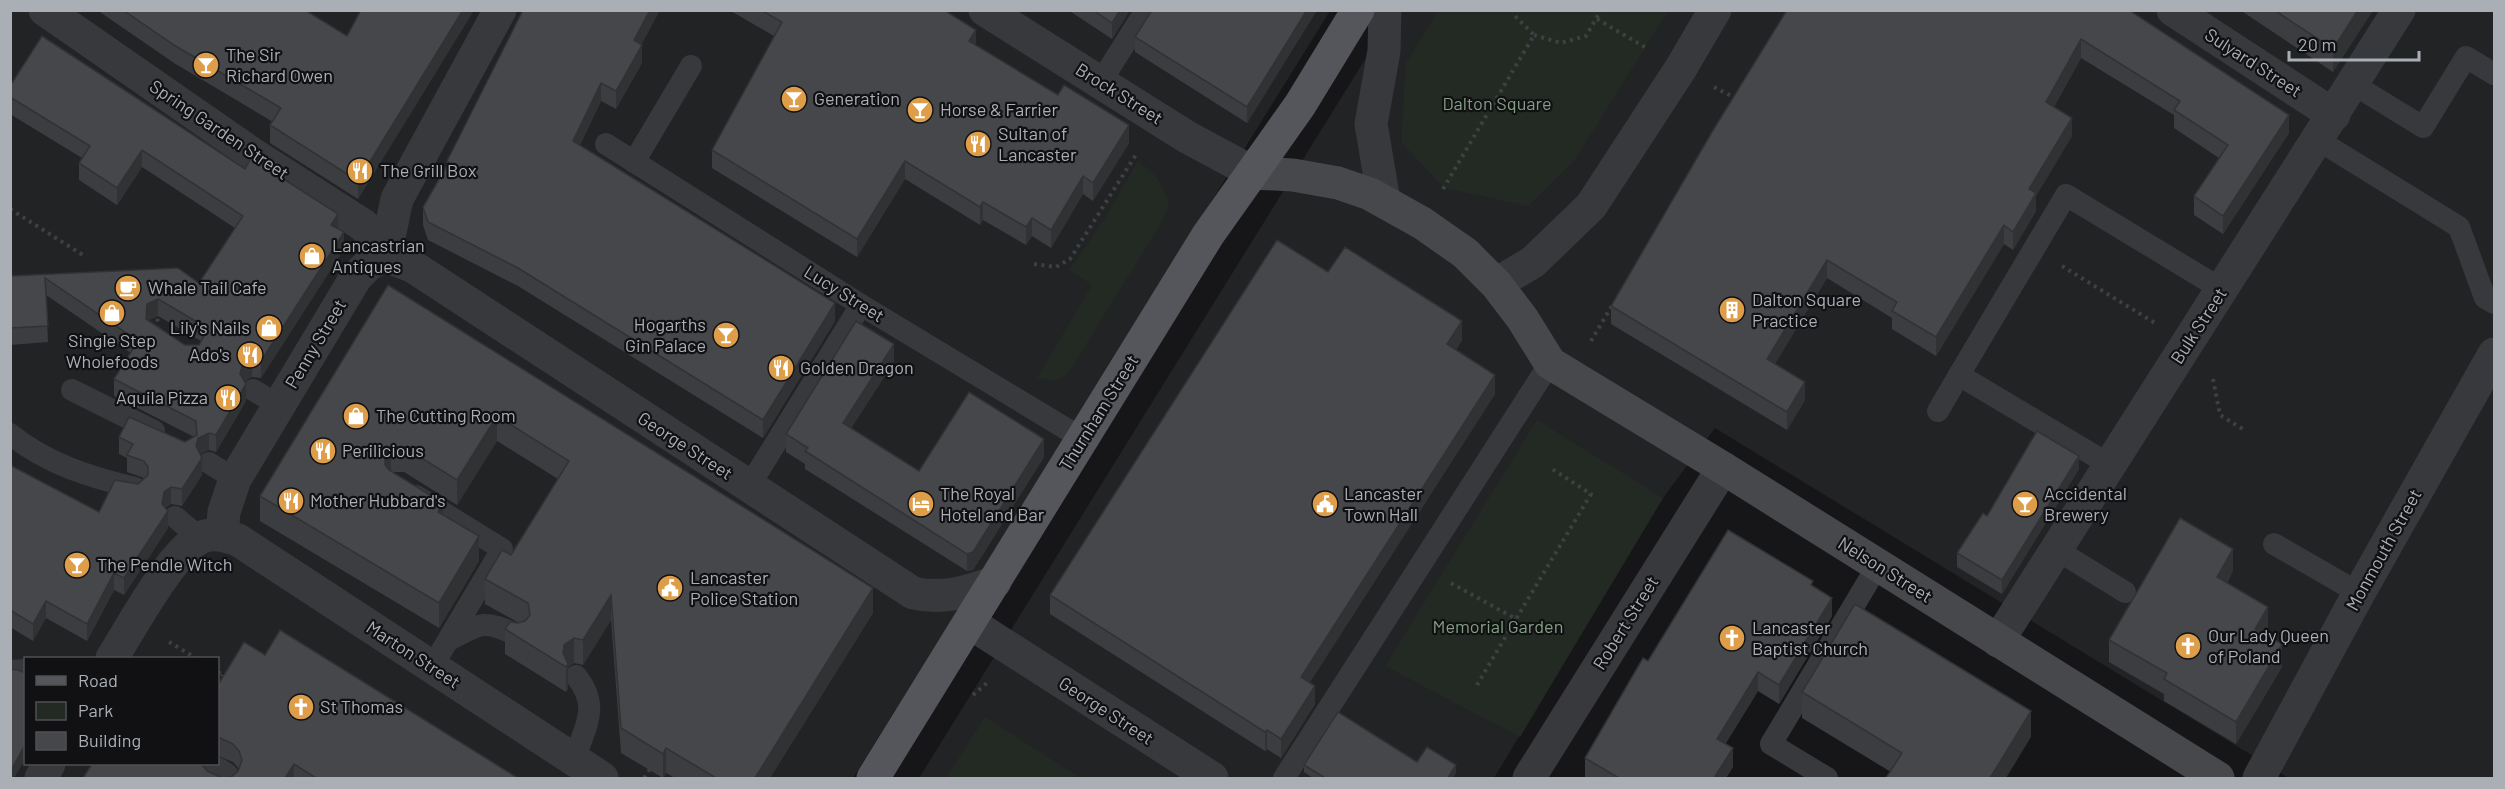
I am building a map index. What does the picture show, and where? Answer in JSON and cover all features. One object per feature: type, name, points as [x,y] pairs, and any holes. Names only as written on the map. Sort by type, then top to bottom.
[{"type":"main road","points":[[1254,173],[1300,105],[1358,10]]},
{"type":"main road","name":"Thurnham Street","points":[[873,778],[1208,235],[1254,173]]},
{"type":"street","name":"Spring Garden Street","points":[[45,10],[254,155],[363,225],[377,239],[385,256]]},
{"type":"street","points":[[385,256],[397,199],[500,10]]},
{"type":"street","name":"Brock Street","points":[[985,10],[1187,137],[1254,173]]},
{"type":"street","points":[[1383,201],[1371,124],[1384,51],[1385,10]]},
{"type":"street","points":[[1496,284],[1533,262],[1591,206],[1681,68],[1715,10]]},
{"type":"street","name":"Sulyard Street","points":[[2173,10],[2326,128]]},
{"type":"street","name":"Bulk Street","points":[[1998,641],[2399,10]]},
{"type":"street","points":[[1254,173],[1320,179],[1383,201],[1422,223],[1464,253],[1496,284],[1560,369]]},
{"type":"street","name":"Penny Street","points":[[211,536],[224,512],[222,471],[266,398],[356,277],[369,264],[385,256]]},
{"type":"street","name":"George Street","points":[[385,256],[412,266],[748,488],[913,593],[932,597],[960,594],[995,582]]},
{"type":"street","name":"Monmouth Street","points":[[2259,778],[2359,594],[2485,392],[2494,354]]},
{"type":"street","name":"Nelson Street","points":[[1560,369],[1723,468],[2218,778]]},
{"type":"street","name":"Robert Street","points":[[1529,778],[1723,468]]},
{"type":"street","points":[[113,657],[182,551],[211,536]]},
{"type":"street","name":"Marton Street","points":[[211,536],[238,540],[440,654],[574,760],[602,778]]},
{"type":"street","name":"George Street","points":[[970,623],[1212,778]]},
{"type":"street","points":[[41,778],[49,765]]},
{"type":"lane","points":[[1100,83],[1146,10]]},
{"type":"lane","points":[[2353,84],[2423,128],[2466,57],[2494,74]]},
{"type":"lane","points":[[634,162],[691,66]]},
{"type":"lane","points":[[2326,128],[2459,227],[2485,298],[2494,303]]},
{"type":"lane","name":"Lucy Street","points":[[606,144],[861,305],[1083,439]]},
{"type":"lane","points":[[1938,411],[2066,195],[2223,290]]},
{"type":"lane","points":[[748,488],[861,305]]},
{"type":"lane","points":[[1284,778],[1421,566],[1560,369]]},
{"type":"lane","points":[[1959,375],[2110,465]]},
{"type":"lane","points":[[72,390],[175,441]]},
{"type":"lane","points":[[10,434],[32,452],[89,477],[135,488]]},
{"type":"lane","points":[[397,484],[502,549],[440,654]]},
{"type":"lane","points":[[175,517],[211,536]]},
{"type":"lane","points":[[2274,544],[2359,594]]},
{"type":"lane","points":[[2057,550],[2125,592]]},
{"type":"lane","points":[[1827,778],[1771,744],[1878,565]]},
{"type":"lane","points":[[440,654],[480,624],[498,627],[517,635]]},
{"type":"lane","points":[[574,760],[592,704],[587,690],[576,676]]},
{"type":"path","points":[[1514,10],[1515,15],[1534,35],[1561,43],[1586,36],[1601,10]]},
{"type":"path","points":[[1444,188],[1534,35]]},
{"type":"path","points":[[1731,110],[1739,101],[1743,89]]},
{"type":"path","points":[[1034,264],[1056,267],[1070,259],[1142,144]]},
{"type":"path","points":[[10,209],[86,257]]},
{"type":"path","points":[[1560,369],[1619,294]]},
{"type":"path","points":[[147,328],[158,329],[158,303]]},
{"type":"path","points":[[2213,381],[2220,415],[2246,431]]},
{"type":"path","points":[[1477,686],[1592,494],[1549,467]]},
{"type":"path","points":[[1421,566],[1516,619]]},
{"type":"path","points":[[175,646],[194,657]]},
{"type":"path","points":[[219,673],[232,680]]},
{"type":"path","points":[[219,681],[223,675]]},
{"type":"path","points":[[644,778],[657,758]]},
{"type":"shaded area","points":[[10,11],[1330,11],[853,778],[11,778]]},
{"type":"shaded area","points":[[1395,11],[2494,11],[2494,778],[2289,778],[1715,428],[1663,498],[1494,778],[919,778]]},
{"type":"green space","name":"Dalton Square","points":[[1438,11],[1668,11],[1574,161],[1528,206],[1444,188],[1401,142],[1406,63]]},
{"type":"green space","points":[[1138,161],[1154,175],[1164,191],[1169,204],[1163,220],[1067,375],[1053,381],[1037,378],[1092,285],[1069,270],[1102,223]]},
{"type":"green space","name":"Memorial Garden","points":[[1537,420],[1663,498],[1520,737],[1385,666]]},
{"type":"green space","points":[[985,717],[1081,778],[946,778]]},
{"type":"building","points":[[123,10],[305,10],[347,36],[361,10],[463,10],[358,181],[270,125],[281,108],[174,45]]},
{"type":"building","points":[[523,10],[650,10],[634,40],[642,45],[616,91],[601,83],[573,141],[835,303],[763,420],[518,268],[428,222],[423,207],[449,162],[447,161]]},
{"type":"building","points":[[761,10],[944,10],[976,30],[969,41],[1058,95],[1064,85],[1129,125],[1093,183],[1083,176],[1051,230],[1032,218],[1026,227],[983,202],[980,207],[905,161],[857,239],[712,150],[782,22]]},
{"type":"building","points":[[1093,10],[1120,10],[1112,23]]},
{"type":"building","points":[[1152,10],[1307,10],[1247,107],[1135,37]]},
{"type":"building","points":[[1787,10],[2129,10],[2289,115],[2223,216],[2194,196],[2228,145],[2174,110],[2180,101],[2081,39],[2046,102],[2072,118],[2029,189],[2036,193],[2013,232],[2004,225],[1936,337],[1892,311],[1897,302],[1827,260],[1767,359],[1805,382],[1787,412],[1611,306],[1712,132]]},
{"type":"building","points":[[2274,10],[2358,10],[2333,49]]},
{"type":"building","points":[[42,36],[245,169],[251,158],[338,214],[331,225],[344,232],[261,361],[252,360],[242,366],[240,374],[246,384],[216,435],[209,433],[198,438],[196,446],[202,458],[182,489],[171,487],[164,492],[162,504],[168,511],[124,578],[114,573],[87,624],[46,601],[33,624],[10,610],[10,465],[99,512],[115,480],[138,484],[148,475],[148,467],[144,461],[127,455],[133,444],[119,437],[129,417],[185,442],[197,435],[196,421],[114,379],[138,341],[45,278],[48,326],[10,328],[10,276],[178,268],[199,283],[243,216],[142,150],[117,188],[79,163],[90,146],[10,97],[10,86]],"holes":[[[158,299],[204,326],[205,334],[199,345],[185,345],[146,319],[147,304]]]},
{"type":"building","name":"Lancaster Town Hall","points":[[1277,240],[1328,272],[1345,247],[1462,321],[1447,344],[1495,375],[1301,677],[1315,686],[1281,739],[1267,730],[1265,732],[1050,595]]},
{"type":"building","points":[[388,285],[873,588],[755,778],[716,778],[666,748],[663,754],[621,728],[611,595],[583,640],[574,638],[564,645],[563,653],[568,664],[566,667],[505,629],[510,622],[525,621],[530,615],[528,603],[485,579],[502,550],[511,555],[569,461],[497,416],[457,480],[404,447],[391,447],[385,452],[385,465],[389,470],[443,503],[438,512],[479,536],[439,603],[260,496]]},
{"type":"building","points":[[856,321],[894,344],[843,423],[919,471],[969,392],[1044,439],[973,552],[967,554],[805,451],[808,448],[786,434]]},
{"type":"building","points":[[2037,431],[2079,456],[2002,580],[1957,553],[1983,513],[1987,516]]},
{"type":"building","name":"Our Lady Queen of Poland","points":[[2180,518],[2233,549],[2217,577],[2268,607],[2255,629],[2282,644],[2236,722],[2164,679],[2167,673],[2109,640]]},
{"type":"building","points":[[1728,530],[1813,581],[1811,585],[1832,598],[1779,685],[1758,672],[1717,739],[1733,748],[1714,778],[1619,778],[1585,758],[1643,658],[1648,661]]},
{"type":"building","points":[[1855,604],[2031,711],[1990,778],[1886,778],[1902,753],[1802,692]]},
{"type":"building","name":"St Thomas","points":[[280,630],[518,778],[316,778],[294,764],[285,778],[223,778],[231,777],[238,771],[242,760],[233,744],[219,737],[219,683],[244,642],[265,655]]},
{"type":"building","points":[[10,669],[24,672],[24,747],[10,772]]},
{"type":"building","points":[[1338,712],[1417,762],[1427,747],[1456,765],[1448,778],[1325,778],[1304,765]]},
{"type":"building","points":[[91,765],[202,765],[207,771],[222,778],[83,778]]},
{"type":"place","name":"The Sir Richard Owen","points":[[206,65]]},
{"type":"place","name":"Generation","points":[[794,99]]},
{"type":"place","name":"Horse & Farrier","points":[[920,110]]},
{"type":"place","name":"Sultan of Lancaster","points":[[978,144]]},
{"type":"place","name":"The Grill Box","points":[[360,171]]},
{"type":"place","name":"Lancastrian Antiques","points":[[312,256]]},
{"type":"place","name":"Whale Tail Cafe","points":[[128,288]]},
{"type":"place","name":"Dalton Square Practice","points":[[1732,310]]},
{"type":"place","name":"Single Step Wholefoods","points":[[112,313]]},
{"type":"place","name":"Lily's Nails","points":[[269,328]]},
{"type":"place","name":"Hogarths Gin Palace","points":[[726,335]]},
{"type":"place","name":"Ado's","points":[[250,355]]},
{"type":"place","name":"Golden Dragon","points":[[781,368]]},
{"type":"place","name":"Aquila Pizza","points":[[228,398]]},
{"type":"place","name":"The Cutting Room","points":[[356,416]]},
{"type":"place","name":"Perilicious","points":[[323,451]]},
{"type":"place","name":"Mother Hubbard's","points":[[291,501]]},
{"type":"place","name":"The Royal Hotel and Bar","points":[[921,504]]},
{"type":"place","name":"Lancaster Town Hall","points":[[1325,504]]},
{"type":"place","name":"Accidental Brewery","points":[[2025,504]]},
{"type":"place","name":"The Pendle Witch","points":[[77,565]]},
{"type":"place","name":"Lancaster Police Station","points":[[670,588]]},
{"type":"place","name":"Lancaster Baptist Church","points":[[1732,638]]},
{"type":"place","name":"Our Lady Queen of Poland","points":[[2188,646]]},
{"type":"place","name":"St Thomas","points":[[301,707]]}]
